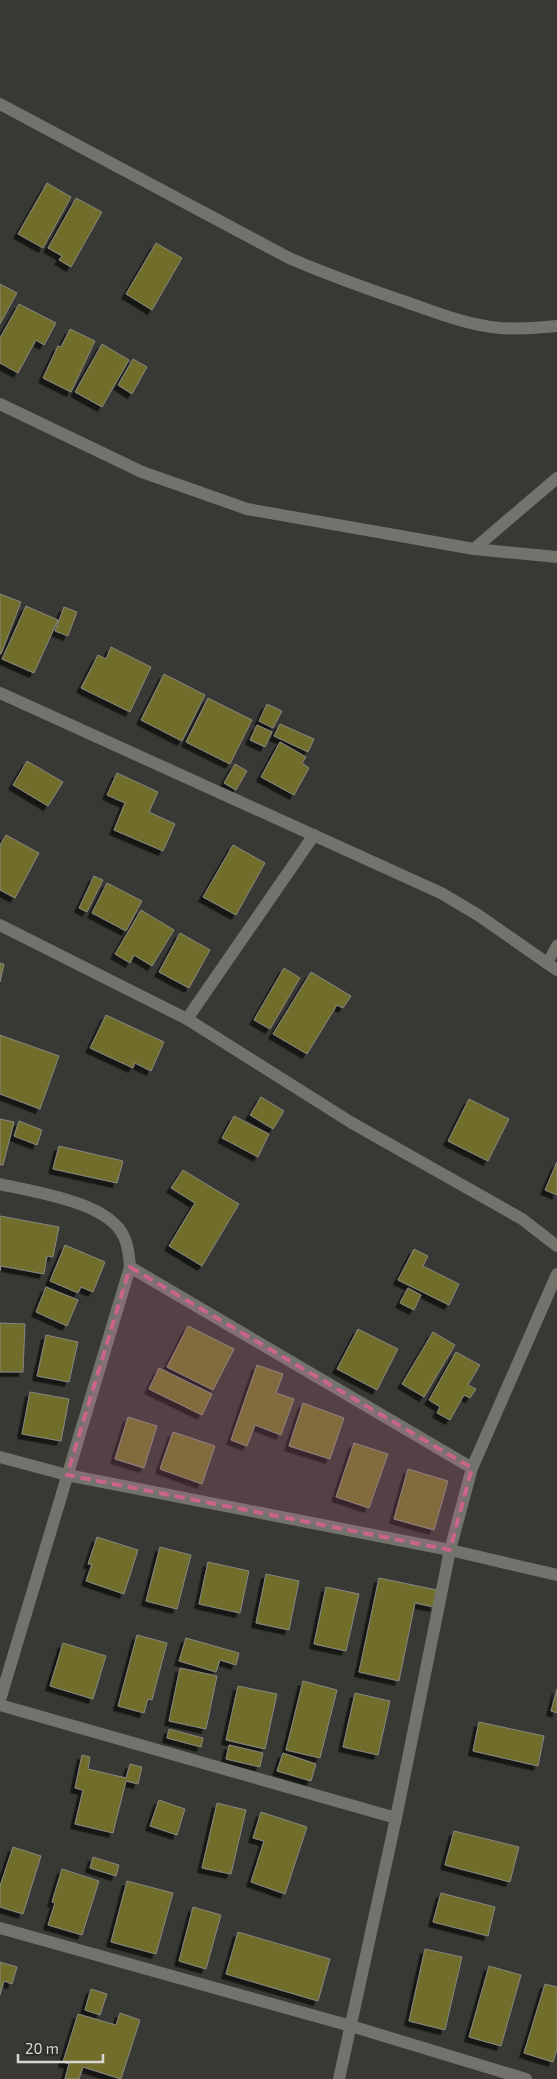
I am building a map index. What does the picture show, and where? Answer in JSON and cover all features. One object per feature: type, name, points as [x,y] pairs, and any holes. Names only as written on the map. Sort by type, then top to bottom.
[{"type":"street","points":[[0,104],[288,258],[331,276],[448,317],[474,324],[499,328],[557,326]]},
{"type":"street","points":[[0,404],[142,472],[247,509],[474,549],[557,557]]},
{"type":"street","points":[[474,549],[557,478]]},
{"type":"street","points":[[0,693],[441,893],[478,915],[552,967]]},
{"type":"street","points":[[187,1019],[314,835]]},
{"type":"street","points":[[0,926],[187,1019],[352,1123],[522,1219],[557,1246]]},
{"type":"street","points":[[0,1184],[76,1203],[96,1210],[114,1222],[124,1236],[129,1253],[130,1268],[0,1700]]},
{"type":"street","points":[[130,1268],[472,1468]]},
{"type":"street","points":[[339,2079],[396,1818],[450,1550],[472,1468],[557,1274]]},
{"type":"street","points":[[0,1456],[67,1475],[450,1550],[557,1575]]},
{"type":"street","points":[[0,1705],[396,1818]]},
{"type":"street","points":[[0,1928],[351,2026],[526,2079]]},
{"type":"lane","points":[[552,967],[557,945]]},
{"type":"highlighted area","points":[[130,1267],[472,1468],[450,1550],[67,1475]]},
{"type":"building","points":[[47,183],[71,197],[43,248],[18,234]]},
{"type":"building","points":[[76,198],[102,212],[71,267],[59,260],[62,256],[48,248]]},
{"type":"building","points":[[156,243],[182,258],[152,310],[126,294]]},
{"type":"building","points":[[0,284],[17,293],[0,324]]},
{"type":"building","points":[[19,304],[56,323],[44,345],[36,340],[18,373],[0,363],[0,338]]},
{"type":"building","points":[[70,329],[95,341],[71,392],[43,378],[58,346],[61,347]]},
{"type":"building","points":[[102,344],[129,360],[102,407],[75,392]]},
{"type":"building","points":[[133,359],[147,367],[132,394],[118,385]]},
{"type":"building","points":[[0,594],[21,602],[1,654],[0,654]]},
{"type":"building","points":[[26,606],[58,620],[34,673],[2,659]]},
{"type":"building","points":[[64,607],[77,612],[68,636],[55,631]]},
{"type":"building","points":[[111,647],[151,667],[130,712],[81,688],[98,655],[106,659]]},
{"type":"building","points":[[164,674],[205,695],[182,741],[141,720]]},
{"type":"building","points":[[208,698],[252,720],[230,764],[186,742]]},
{"type":"building","points":[[267,704],[282,711],[273,728],[259,721]]},
{"type":"building","points":[[280,724],[314,739],[308,752],[274,736]]},
{"type":"building","points":[[257,725],[272,732],[265,747],[250,740]]},
{"type":"building","points":[[280,742],[306,757],[302,763],[309,768],[294,795],[261,777]]},
{"type":"building","points":[[27,761],[63,782],[48,806],[13,785]]},
{"type":"building","points":[[235,764],[247,771],[236,790],[224,783]]},
{"type":"building","points":[[117,773],[158,792],[149,812],[175,824],[163,851],[114,830],[125,803],[107,795]]},
{"type":"building","points":[[6,835],[39,853],[15,898],[0,890],[0,845]]},
{"type":"building","points":[[233,845],[265,863],[236,915],[203,897]]},
{"type":"building","points":[[94,876],[103,880],[87,912],[79,908]]},
{"type":"building","points":[[107,883],[142,901],[126,931],[92,913]]},
{"type":"building","points":[[141,910],[174,930],[152,966],[134,955],[130,963],[115,954]]},
{"type":"building","points":[[180,933],[210,950],[189,988],[159,972]]},
{"type":"building","points":[[0,963],[4,964],[0,982]]},
{"type":"building","points":[[284,968],[300,978],[270,1029],[254,1020]]},
{"type":"building","points":[[311,972],[351,996],[343,1008],[337,1005],[307,1054],[273,1034]]},
{"type":"building","points":[[106,1015],[164,1042],[151,1071],[135,1063],[133,1068],[90,1048]]},
{"type":"building","points":[[0,1035],[59,1056],[40,1109],[0,1094]]},
{"type":"building","points":[[261,1097],[284,1111],[273,1129],[250,1115]]},
{"type":"building","points":[[469,1099],[509,1119],[488,1161],[448,1141]]},
{"type":"building","points":[[234,1116],[269,1134],[258,1157],[222,1138]]},
{"type":"building","points":[[0,1119],[14,1122],[3,1165],[0,1165]]},
{"type":"building","points":[[19,1121],[42,1130],[37,1145],[14,1136]]},
{"type":"building","points":[[59,1146],[123,1161],[117,1183],[53,1169]]},
{"type":"building","points":[[557,1162],[557,1195],[545,1190]]},
{"type":"building","points":[[183,1170],[239,1204],[202,1266],[169,1246],[195,1203],[171,1188]]},
{"type":"building","points":[[0,1216],[59,1227],[53,1257],[47,1256],[44,1274],[1,1266],[0,1271]]},
{"type":"building","points":[[65,1245],[105,1262],[93,1292],[81,1287],[78,1293],[50,1281]]},
{"type":"building","points":[[414,1249],[428,1256],[423,1266],[459,1284],[449,1305],[398,1280]]},
{"type":"building","points":[[46,1287],[78,1300],[67,1326],[36,1312]]},
{"type":"building","points":[[408,1288],[421,1295],[414,1310],[400,1303]]},
{"type":"building","points":[[0,1323],[25,1324],[23,1372],[0,1372]]},
{"type":"building","points":[[188,1326],[234,1349],[213,1390],[167,1367]]},
{"type":"building","points":[[358,1329],[398,1349],[377,1390],[337,1369]]},
{"type":"building","points":[[433,1332],[455,1345],[424,1397],[402,1384]]},
{"type":"building","points":[[46,1335],[78,1342],[69,1382],[37,1376]]},
{"type":"building","points":[[456,1352],[480,1365],[468,1385],[476,1389],[470,1398],[464,1395],[450,1420],[437,1413],[440,1407],[429,1400]]},
{"type":"building","points":[[257,1365],[283,1374],[276,1393],[294,1399],[281,1435],[255,1425],[247,1446],[231,1440]]},
{"type":"building","points":[[159,1368],[212,1394],[202,1415],[149,1389]]},
{"type":"building","points":[[30,1392],[69,1399],[61,1441],[22,1434]]},
{"type":"building","points":[[303,1403],[344,1418],[330,1459],[289,1446]]},
{"type":"building","points":[[128,1417],[157,1426],[144,1468],[115,1459]]},
{"type":"building","points":[[173,1432],[215,1446],[202,1484],[160,1469]]},
{"type":"building","points":[[354,1443],[388,1454],[369,1508],[336,1497]]},
{"type":"building","points":[[408,1469],[448,1481],[434,1530],[394,1519]]},
{"type":"building","points":[[97,1537],[138,1550],[124,1594],[86,1581],[92,1564],[88,1564]]},
{"type":"building","points":[[160,1547],[191,1555],[177,1609],[146,1601]]},
{"type":"building","points":[[208,1562],[249,1571],[240,1613],[199,1604]]},
{"type":"building","points":[[266,1574],[299,1581],[289,1630],[256,1623]]},
{"type":"building","points":[[379,1578],[437,1590],[434,1607],[415,1603],[399,1681],[359,1672]]},
{"type":"building","points":[[326,1587],[359,1594],[346,1651],[314,1644]]},
{"type":"building","points":[[137,1635],[167,1643],[152,1700],[148,1699],[144,1713],[118,1706]]},
{"type":"building","points":[[186,1638],[239,1653],[236,1665],[220,1660],[216,1672],[179,1661]]},
{"type":"building","points":[[63,1643],[106,1656],[93,1699],[50,1686]]},
{"type":"building","points":[[180,1668],[217,1676],[206,1729],[169,1721]]},
{"type":"building","points":[[303,1681],[337,1690],[320,1758],[286,1750]]},
{"type":"building","points":[[238,1686],[277,1694],[265,1749],[226,1740]]},
{"type":"building","points":[[557,1689],[557,1713],[551,1711]]},
{"type":"building","points":[[355,1693],[390,1701],[378,1755],[343,1747]]},
{"type":"building","points":[[479,1722],[544,1736],[538,1766],[473,1751]]},
{"type":"building","points":[[169,1729],[203,1738],[201,1747],[167,1738]]},
{"type":"building","points":[[229,1745],[263,1753],[260,1767],[226,1759]]},
{"type":"building","points":[[283,1753],[316,1764],[311,1781],[277,1771]]},
{"type":"building","points":[[82,1755],[90,1757],[88,1769],[126,1778],[130,1764],[142,1767],[138,1784],[126,1781],[113,1833],[75,1824],[83,1790],[75,1788]]},
{"type":"building","points":[[159,1800],[185,1809],[177,1835],[150,1826]]},
{"type":"building","points":[[217,1803],[246,1810],[231,1874],[202,1868]]},
{"type":"building","points":[[261,1812],[307,1827],[285,1894],[251,1882],[264,1841],[253,1838]]},
{"type":"building","points":[[454,1831],[519,1847],[510,1882],[445,1865]]},
{"type":"building","points":[[13,1847],[41,1856],[23,1914],[0,1907],[0,1886]]},
{"type":"building","points":[[93,1857],[119,1865],[116,1876],[90,1868]]},
{"type":"building","points":[[62,1869],[99,1881],[82,1935],[48,1925],[55,1903],[52,1902]]},
{"type":"building","points":[[127,1881],[173,1893],[156,1954],[111,1942]]},
{"type":"building","points":[[441,1893],[495,1907],[488,1936],[433,1922]]},
{"type":"building","points":[[193,1907],[221,1915],[206,1969],[179,1961]]},
{"type":"building","points":[[238,1932],[330,1959],[318,2001],[226,1974]]},
{"type":"building","points":[[425,1949],[462,1957],[445,2030],[409,2021]]},
{"type":"building","points":[[0,1962],[17,1967],[12,1984],[4,1981],[0,1995]]},
{"type":"building","points":[[489,1966],[521,1975],[501,2046],[469,2037]]},
{"type":"building","points":[[545,1984],[557,1987],[557,2049],[553,2062],[524,2053]]},
{"type":"building","points":[[91,1989],[107,1994],[100,2015],[85,2010]]},
{"type":"building","points":[[120,2013],[140,2020],[121,2079],[83,2067],[79,2079],[65,2079],[69,2064],[63,2062],[78,2014],[116,2025]]}]
